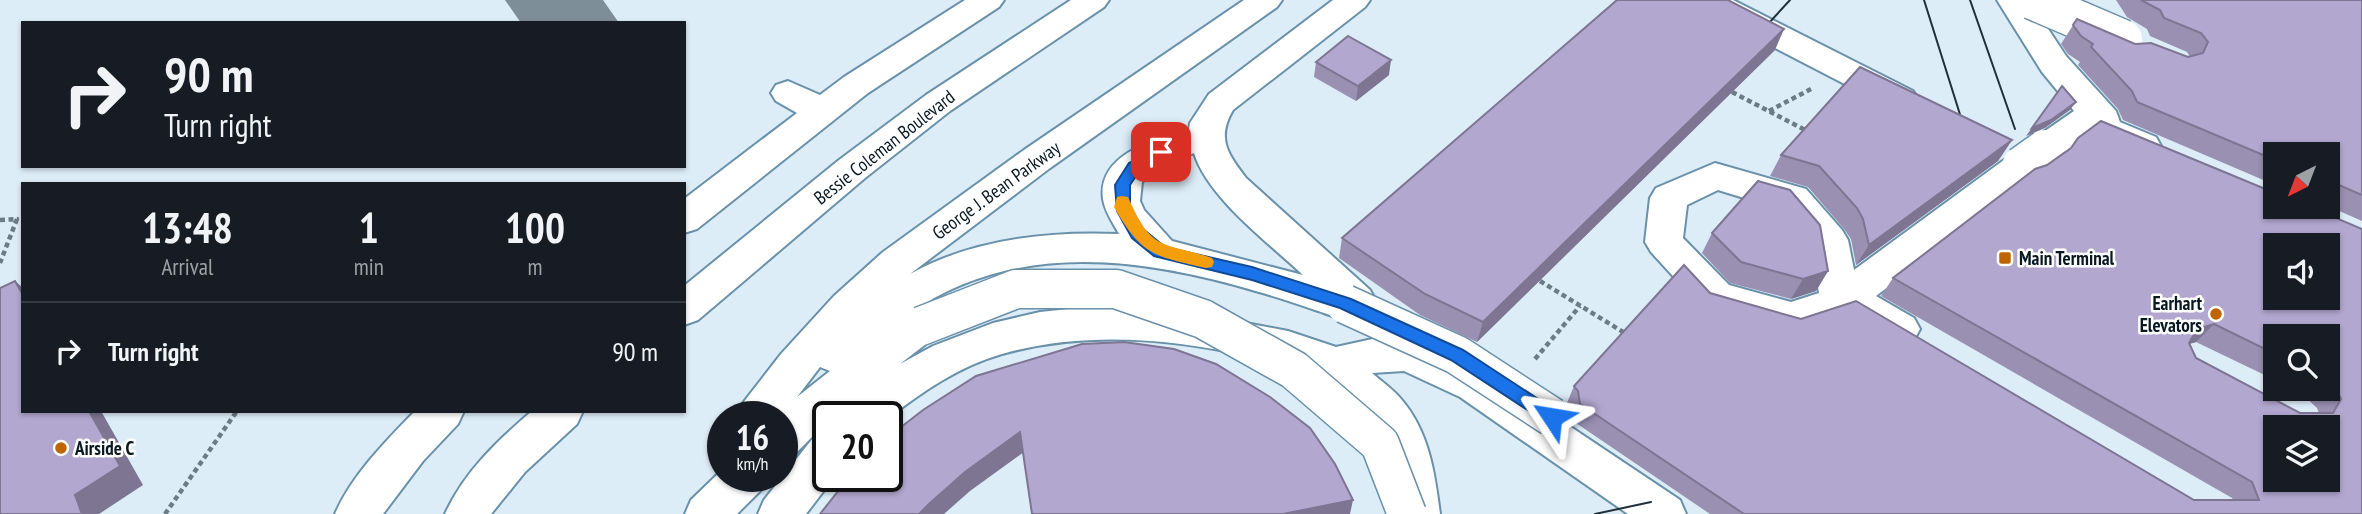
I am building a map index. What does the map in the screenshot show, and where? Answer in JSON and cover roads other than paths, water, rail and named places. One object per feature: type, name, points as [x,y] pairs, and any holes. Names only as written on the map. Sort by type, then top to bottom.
[{"type":"street","points":[[686,217],[856,85],[988,0]]},
{"type":"street","name":"Bessie Coleman Boulevard","points":[[686,307],[852,169],[937,103],[1093,0]]},
{"type":"street","name":"George J. Bean Parkway","points":[[770,401],[796,366],[848,307],[897,263],[1037,159],[1266,0]]},
{"type":"street","points":[[1354,0],[1221,102],[1208,122],[1206,136],[1214,161],[1233,187],[1310,259],[1377,319],[1434,363],[1547,423],[1693,514]]},
{"type":"street","points":[[1707,0],[1929,110]]},
{"type":"street","points":[[1730,0],[1799,44],[1874,83]]},
{"type":"street","points":[[1761,0],[1800,48]]},
{"type":"street","points":[[2027,2],[2065,25]]},
{"type":"street","points":[[2027,2],[2152,52]]},
{"type":"street","points":[[2027,2],[2050,60],[2104,120]]},
{"type":"street","points":[[788,93],[822,111]]},
{"type":"street","points":[[1937,351],[1849,299],[1838,293],[1829,240],[1793,199],[1715,176],[1669,198],[1664,242],[1716,297],[1791,318],[1838,303],[1849,295],[1860,287],[1903,255],[1946,222],[2084,120],[2173,159]]},
{"type":"street","points":[[1170,254],[1138,234],[1122,207],[1122,185],[1135,166],[1161,152],[1206,136]]},
{"type":"street","points":[[776,401],[837,348],[890,308],[948,272],[1019,251],[1106,246],[1170,254],[1252,274],[1345,303],[1457,355],[1664,514]]},
{"type":"street","points":[[798,423],[818,403],[921,326],[1016,289],[1116,289],[1203,319],[1294,370],[1380,444],[1406,514]]},
{"type":"street","points":[[881,401],[932,365],[1010,335],[1061,323],[1116,321],[1210,331],[1298,351],[1335,364],[1388,414],[1410,453],[1418,514]]},
{"type":"street","points":[[1335,364],[1377,355],[1405,354],[1434,363]]},
{"type":"street","points":[[357,514],[383,476],[414,439],[441,413]]},
{"type":"street","points":[[467,514],[477,495],[525,442],[560,413]]},
{"type":"street","points":[[780,514],[812,472]]},
{"type":"street","points":[[696,514],[709,492]]},
{"type":"street","points":[[707,514],[729,492]]},
{"type":"tram line","points":[[1757,36],[1790,0]]},
{"type":"tram line","points":[[1924,0],[1963,124]]},
{"type":"tram line","points":[[1970,0],[2015,129]]},
{"type":"tram line","points":[[1595,514],[1651,502]]},
{"type":"place","name":"Main Terminal","points":[[2005,258]]},
{"type":"place","name":"Earhart Elevators","points":[[2216,314]]},
{"type":"place","name":"Airside C","points":[[61,448]]}]
